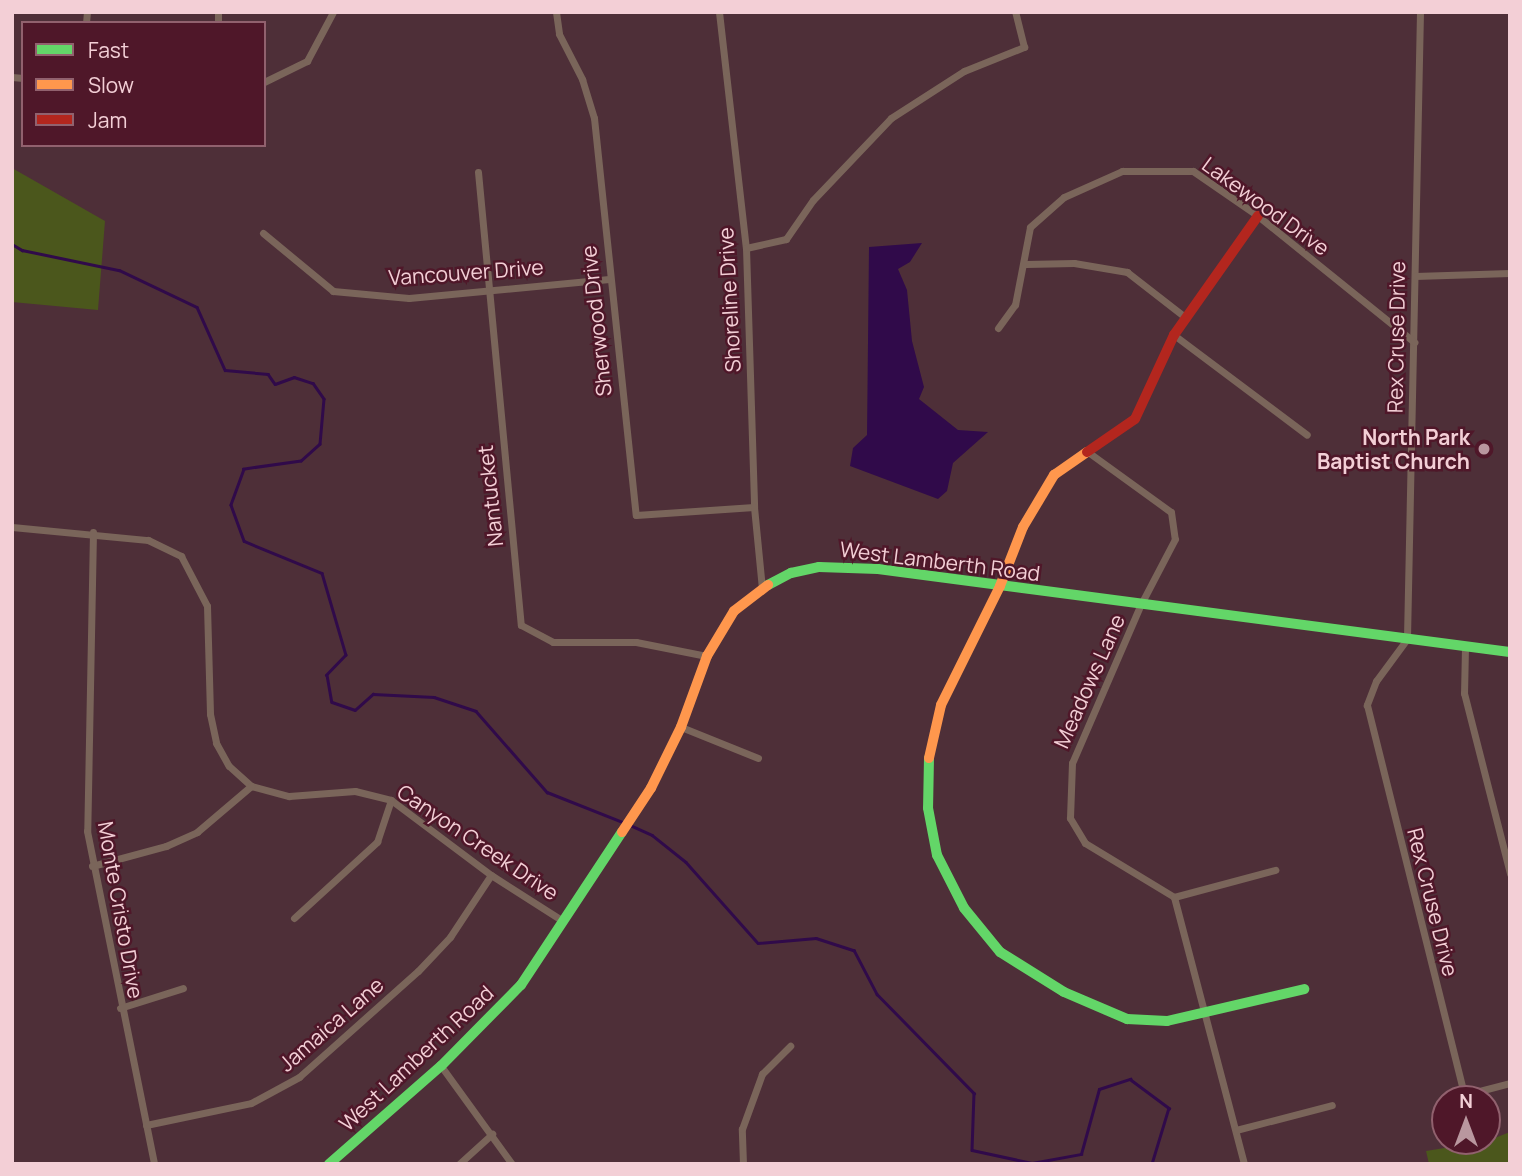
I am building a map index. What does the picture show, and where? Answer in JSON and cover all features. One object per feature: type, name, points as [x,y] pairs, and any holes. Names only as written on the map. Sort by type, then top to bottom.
[{"type":"street","points":[[266,81],[307,61],[333,12]]},
{"type":"street","name":"Sherwood Drive","points":[[556,12],[559,34],[582,79],[594,118],[636,515],[754,507]]},
{"type":"street","name":"Shoreline Drive","points":[[719,12],[746,248],[754,507],[762,588]]},
{"type":"street","points":[[746,248],[786,239],[813,200],[891,118],[964,71],[1024,47],[1015,12]]},
{"type":"street","name":"Rex Cruse Drive","points":[[1420,12],[1407,639],[1369,693],[1370,728],[1462,1085]]},
{"type":"street","name":"Lakewood Drive","points":[[998,328],[1015,305],[1026,264],[1030,227],[1064,197],[1122,171],[1193,171],[1258,216],[1414,342]]},
{"type":"street","name":"Nantucket","points":[[478,172],[486,291],[521,625],[554,642],[636,642],[707,656]]},
{"type":"street","points":[[1258,216],[1174,335],[1135,419],[1054,475],[1023,527],[1000,586],[941,705],[929,759],[928,808],[937,855],[964,908],[1000,952],[1064,992],[1127,1019],[1167,1021],[1304,989]]},
{"type":"street","name":"Vancouver Drive","points":[[263,233],[333,291],[410,298],[609,279]]},
{"type":"street","points":[[1026,264],[1074,263],[1127,272],[1186,318]]},
{"type":"street","points":[[1415,276],[1510,272]]},
{"type":"street","points":[[1174,335],[1307,435]]},
{"type":"street","name":"Meadows Lane","points":[[1088,452],[1171,512],[1175,539],[1140,606],[1072,763],[1070,818],[1085,843],[1174,897]]},
{"type":"street","points":[[12,527],[93,532],[148,540],[181,556],[197,581],[211,634],[210,714],[216,743],[229,766],[251,786],[197,832],[166,846],[92,866]]},
{"type":"street","name":"Monte Cristo Drive","points":[[93,532],[87,831],[120,1008],[154,1164]]},
{"type":"street","name":"West Lamberth Road","points":[[329,1164],[441,1066],[521,985],[651,788],[681,727],[707,656],[734,611],[762,588],[819,567],[878,569],[1140,606],[1510,652]]},
{"type":"street","points":[[1465,647],[1464,694],[1510,874]]},
{"type":"street","points":[[681,727],[758,758]]},
{"type":"street","name":"Canyon Creek Drive","points":[[251,786],[289,796],[355,791],[391,800],[491,876],[563,921]]},
{"type":"street","points":[[294,918],[377,842],[391,800]]},
{"type":"street","points":[[1244,1164],[1174,897],[1275,870]]},
{"type":"street","name":"Jamaica Lane","points":[[146,1125],[251,1103],[299,1077],[418,971],[450,937],[491,876]]},
{"type":"street","points":[[120,1008],[183,988]]},
{"type":"street","points":[[743,1164],[742,1129],[762,1074],[790,1046]]},
{"type":"street","points":[[441,1066],[512,1164]]},
{"type":"street","points":[[1236,1130],[1332,1105]]},
{"type":"street","points":[[459,1164],[492,1135]]},
{"type":"green space","points":[[12,168],[105,221],[98,310],[12,302]]},
{"type":"green space","points":[[1510,1132],[1510,1164],[1429,1164],[1426,1151],[1431,1150],[1431,1155],[1501,1155],[1501,1136]]},
{"type":"shaded area","points":[[922,243],[910,262],[898,269],[907,290],[912,341],[924,387],[919,399],[958,430],[988,432],[953,463],[947,491],[938,499],[850,466],[853,448],[867,435],[869,247]]},
{"type":"waterway","points":[[12,244],[22,250],[119,270],[197,307],[225,370],[268,374],[275,384],[294,377],[313,383],[324,399],[320,444],[301,461],[244,469],[231,505],[244,541],[322,573],[346,655],[327,675],[332,702],[355,710],[373,694],[434,697],[476,711],[547,792],[625,823]]},
{"type":"waterway","points":[[632,826],[652,835],[686,862],[758,943],[816,938],[854,950],[877,994],[974,1093],[972,1150],[1032,1163],[1081,1154],[1099,1089],[1130,1079],[1169,1108],[1152,1164]]},
{"type":"traffic: fast","points":[[768,585],[791,573],[819,567],[878,569],[1510,652]]},
{"type":"traffic: fast","points":[[929,758],[928,808],[937,855],[964,908],[1000,952],[1064,992],[1127,1019],[1167,1021],[1304,989]]},
{"type":"traffic: fast","points":[[329,1164],[441,1066],[521,985],[622,832]]},
{"type":"traffic: slow","points":[[929,758],[941,705],[1000,586],[1023,527],[1054,475],[1087,452]]},
{"type":"traffic: slow","points":[[622,832],[651,788],[681,727],[707,656],[734,611],[768,585]]},
{"type":"traffic: jam","points":[[1087,452],[1135,419],[1174,335],[1258,216]]},
{"type":"place","name":"North Park Baptist Church","points":[[1484,449]]}]
